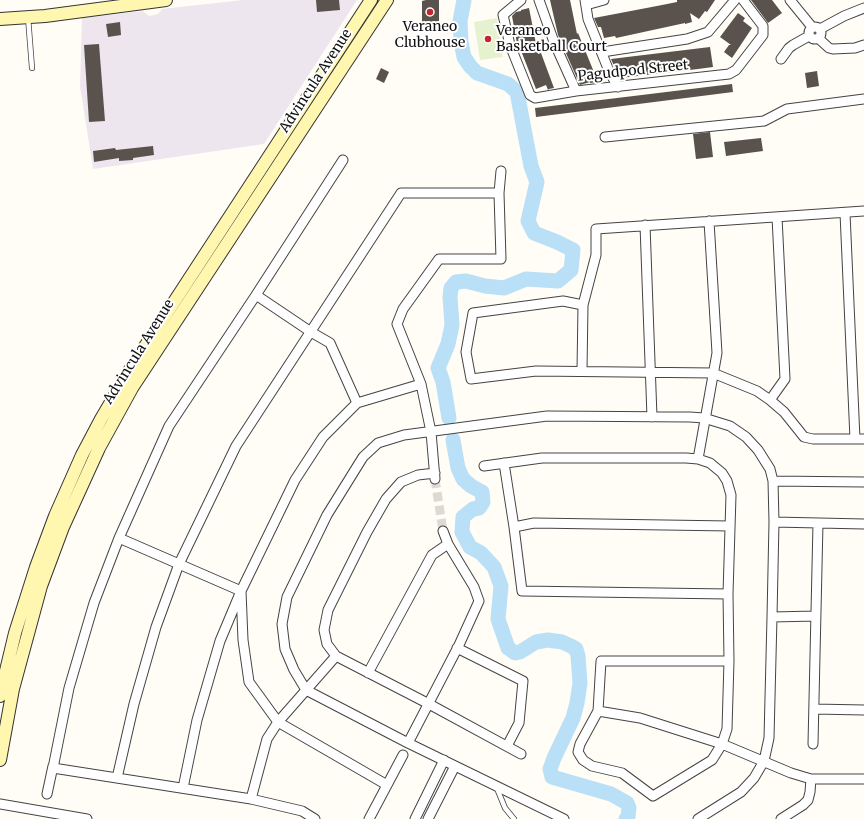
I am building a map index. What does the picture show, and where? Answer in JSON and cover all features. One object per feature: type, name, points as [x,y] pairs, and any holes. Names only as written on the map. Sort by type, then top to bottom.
[{"type":"main road","points":[[0,19],[45,16],[166,0]]},
{"type":"main road","name":"Advincula Avenue","points":[[0,696],[10,679],[48,565],[75,499],[102,442],[132,388],[275,159],[371,0]]},
{"type":"main road","name":"Advincula Avenue","points":[[275,159],[387,0]]},
{"type":"main road","name":"Advincula Avenue","points":[[0,760],[10,679]]},
{"type":"street","name":"Pagudpod Street","points":[[521,0],[503,15],[510,45],[530,95],[535,98],[576,91],[729,74],[736,70],[763,35],[763,26],[743,0]]},
{"type":"street","points":[[539,0],[554,42],[576,91]]},
{"type":"street","points":[[604,0],[585,2],[588,19],[609,71],[618,87]]},
{"type":"street","points":[[602,52],[687,39],[708,32],[735,0]]},
{"type":"street","points":[[790,0],[821,33],[818,38],[814,40],[809,36]]},
{"type":"street","points":[[809,36],[808,32],[864,8]]},
{"type":"street","points":[[781,59],[793,45],[809,36]]},
{"type":"street","points":[[818,38],[829,48],[833,49],[855,48],[864,45]]},
{"type":"street","points":[[605,137],[764,121],[787,108],[864,99]]},
{"type":"street","points":[[47,794],[69,688],[94,603],[119,538],[169,426],[343,160]]},
{"type":"street","points":[[501,171],[499,193],[501,260],[439,259],[403,309],[397,324],[421,384],[431,432],[435,476],[418,475],[401,482],[386,499],[367,532],[328,610],[324,630],[327,644],[336,656],[521,754]]},
{"type":"street","points":[[117,778],[134,704],[156,627],[179,564],[236,446],[401,192],[499,193]]},
{"type":"street","points":[[582,370],[583,305],[596,255],[596,229],[709,220],[864,211]]},
{"type":"street","points":[[583,305],[563,301],[473,313],[466,352],[471,379],[536,371],[582,370],[713,372],[757,391],[770,400],[784,412],[804,437],[814,439],[860,439],[845,213]]},
{"type":"street","points":[[770,400],[785,380],[777,217]]},
{"type":"street","points":[[698,459],[704,418],[717,353],[709,220]]},
{"type":"street","points":[[645,225],[652,417]]},
{"type":"street","points":[[256,295],[310,332],[330,343],[357,403]]},
{"type":"street","points":[[183,788],[197,720],[220,642],[241,591],[295,480],[323,437],[357,403],[421,384]]},
{"type":"street","points":[[564,819],[408,743],[306,690],[294,670],[285,650],[282,624],[287,597],[327,515],[363,457],[378,443],[404,435],[547,416],[652,417],[704,418],[730,426],[746,437],[758,450],[770,469],[773,481],[774,522],[770,738],[764,761],[754,778],[741,792],[698,819]]},
{"type":"street","points":[[484,466],[542,458],[686,458],[698,459],[710,463],[722,473],[727,481],[731,495],[728,594],[729,661],[727,729],[722,744],[712,760],[653,796],[622,773],[592,766],[583,760],[578,752],[580,744],[598,711],[601,661],[729,661]]},
{"type":"street","points":[[504,463],[522,590],[728,594]]},
{"type":"street","points":[[773,481],[864,482]]},
{"type":"street","points":[[774,522],[864,524]]},
{"type":"street","points":[[813,744],[818,523]]},
{"type":"street","points":[[514,527],[534,524],[730,526]]},
{"type":"street","points":[[408,743],[429,704],[479,601],[474,587],[448,544],[443,531]]},
{"type":"street","points":[[119,538],[241,591]]},
{"type":"street","points":[[368,673],[432,555],[448,544]]},
{"type":"street","points":[[241,591],[243,640],[249,682],[278,722],[387,785]]},
{"type":"street","points":[[772,617],[816,616]]},
{"type":"street","points":[[457,648],[524,681],[520,723],[507,746]]},
{"type":"street","points":[[251,799],[267,739],[278,722],[336,656]]},
{"type":"street","points":[[814,709],[864,710]]},
{"type":"street","points":[[598,711],[640,718],[722,744],[811,779],[864,779]]},
{"type":"street","points":[[369,819],[403,755]]},
{"type":"street","points":[[415,819],[444,760]]},
{"type":"street","points":[[53,766],[53,768],[251,799],[302,811],[315,819]]},
{"type":"street","points":[[428,819],[455,766]]},
{"type":"street","points":[[781,819],[803,806],[808,800],[811,779]]},
{"type":"street","points":[[0,804],[87,819]]},
{"type":"lane","points":[[28,17],[32,68]]},
{"type":"lane","points":[[496,786],[505,808],[514,819]]},
{"type":"shaded area","points":[[243,0],[357,0],[264,144],[93,169],[80,86],[82,18],[143,11],[149,16],[158,14],[162,9]]},
{"type":"green space","name":"Veraneo Basketball Court","points":[[497,18],[503,57],[480,60],[474,22]]},
{"type":"building","points":[[316,0],[339,0],[340,10],[317,12]]},
{"type":"building","name":"Veraneo Clubhouse","points":[[439,0],[439,23],[433,22],[433,28],[425,28],[425,22],[422,22],[422,1]]},
{"type":"building","points":[[550,0],[570,0],[577,34],[578,33],[598,82],[590,82],[580,85],[558,35]]},
{"type":"building","points":[[677,0],[715,0],[707,12],[705,11],[699,19],[690,13],[692,22],[616,38],[615,36],[604,38],[601,27],[598,27],[594,18],[677,2]]},
{"type":"building","points":[[751,0],[772,0],[782,13],[768,23]]},
{"type":"building","points":[[529,8],[538,54],[541,53],[554,88],[548,90],[546,85],[536,89],[520,48],[518,49],[512,16],[516,12]]},
{"type":"building","points":[[738,13],[745,18],[743,21],[752,28],[732,58],[724,52],[729,45],[731,45],[720,37]]},
{"type":"building","points":[[120,22],[121,35],[108,37],[106,24]]},
{"type":"building","points":[[99,44],[105,121],[89,122],[84,45]]},
{"type":"building","points":[[710,47],[713,67],[698,69],[620,78],[618,66],[614,66],[611,59]]},
{"type":"building","points":[[381,68],[389,72],[384,83],[376,79]]},
{"type":"building","points":[[817,71],[819,86],[807,88],[805,73]]},
{"type":"building","points":[[732,84],[733,92],[536,117],[535,108]]},
{"type":"building","points":[[710,132],[713,157],[696,159],[693,134]]},
{"type":"building","points":[[761,138],[763,151],[726,156],[724,142]]},
{"type":"building","points":[[153,146],[154,155],[133,158],[133,160],[119,161],[119,158],[94,162],[93,151]]},
{"type":"waterway","points":[[449,418],[443,382],[438,368],[448,344],[452,325],[450,297],[451,288],[456,282],[466,281],[485,286],[504,288],[526,279],[558,281],[571,270],[573,250],[534,233],[528,221],[537,182],[531,166],[517,92],[508,84],[477,73],[464,57],[461,42],[460,21],[464,0]]},
{"type":"waterway","points":[[453,440],[458,468],[463,479],[471,486],[482,492],[483,502],[479,508],[473,509],[463,517],[462,532],[470,547],[481,553],[494,567],[501,586],[498,619],[508,648],[515,653],[520,652],[536,642],[548,640],[562,642],[576,649],[580,683],[577,703],[573,718],[550,769],[552,777],[611,794],[627,803],[629,808],[628,817],[626,819]]},
{"type":"tunnel","points":[[435,479],[443,531]]},
{"type":"place","name":"Veraneo Clubhouse","points":[[430,12]]},
{"type":"place","name":"Veraneo Basketball Court","points":[[488,39]]}]
